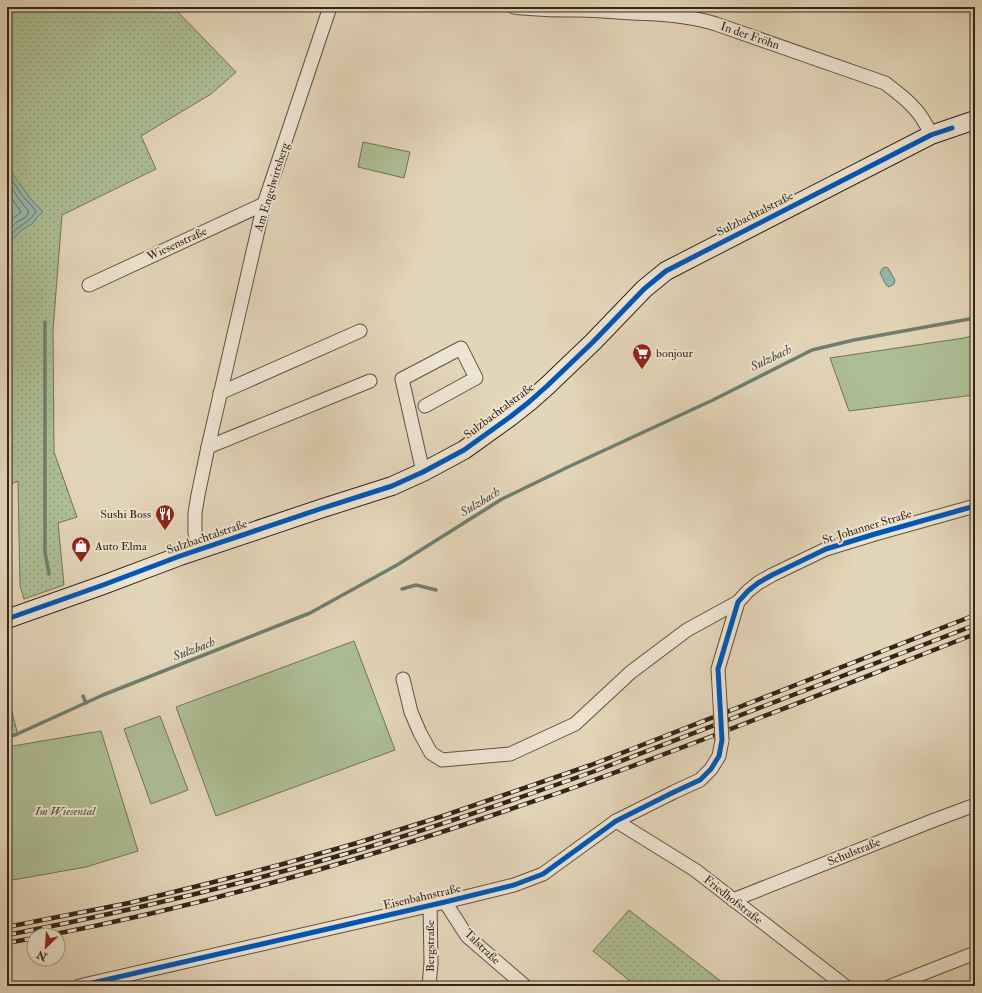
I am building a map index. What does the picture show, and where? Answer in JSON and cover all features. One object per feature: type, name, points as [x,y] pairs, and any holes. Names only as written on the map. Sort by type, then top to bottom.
[{"type":"main road","name":"Sulzbachtalstraße","points":[[7,619],[200,550],[392,486],[423,472],[464,450],[529,402],[581,353],[644,289],[666,271],[931,136],[975,120]]},
{"type":"street","name":"Am Engelwirtsberg","points":[[200,550],[195,533],[195,513],[220,393],[264,204],[330,7]]},
{"type":"street","name":"In der Fröhn","points":[[514,7],[528,9],[670,14],[702,20],[885,83],[895,90],[921,117],[931,136]]},
{"type":"street","name":"Wiesenstraße","points":[[89,285],[264,204]]},
{"type":"street","points":[[220,393],[360,331]]},
{"type":"street","points":[[423,472],[402,379],[461,348],[476,378],[425,406]]},
{"type":"street","points":[[208,447],[370,381]]},
{"type":"street","name":"St. Johanner Straße","points":[[403,679],[411,712],[431,753],[442,760],[510,754],[575,724],[631,672],[680,634],[738,602],[758,583],[772,575],[826,550],[868,536],[975,506]]},
{"type":"street","name":"St. Johanner Straße","points":[[722,740],[718,669],[738,602]]},
{"type":"street","name":"Eisenbahnstraße","points":[[79,986],[445,902],[514,885],[543,874],[616,821],[700,780],[711,769],[719,756],[722,740]]},
{"type":"street","name":"Schulstraße","points":[[733,900],[975,805]]},
{"type":"street","name":"Friedhofstraße","points":[[616,821],[695,870],[845,986]]},
{"type":"street","name":"Talstraße","points":[[445,902],[466,936],[525,986]]},
{"type":"street","name":"Bergstraße","points":[[429,986],[431,963],[430,905]]},
{"type":"street","points":[[891,986],[975,953]]},
{"type":"green space","points":[[7,7],[173,7],[236,72],[211,94],[141,136],[156,169],[62,215],[53,330],[54,452],[77,517],[58,523],[64,585],[24,599],[20,586],[18,481],[7,486]]},
{"type":"green space","points":[[363,142],[410,152],[404,178],[358,167]]},
{"type":"green space","points":[[975,335],[975,397],[974,395],[849,411],[830,358],[964,338]]},
{"type":"green space","points":[[354,641],[395,750],[216,816],[176,707]]},
{"type":"green space","points":[[7,694],[18,735],[7,737]]},
{"type":"green space","points":[[160,716],[188,790],[151,804],[124,729]]},
{"type":"green space","name":"Im Wiesental","points":[[101,731],[138,851],[86,867],[7,881],[7,747]]},
{"type":"green space","points":[[629,910],[727,986],[636,986],[593,951]]},
{"type":"water","points":[[7,166],[30,198],[43,212],[32,224],[7,242]]},
{"type":"water","points":[[885,267],[888,268],[895,280],[894,284],[889,287],[886,285],[880,273]]},
{"type":"waterway","name":"Sulzbach","points":[[7,737],[15,735],[103,695],[310,613],[397,565],[502,499],[713,400],[812,350],[854,340],[975,318]]},
{"type":"waterway","points":[[45,322],[45,552],[49,574]]},
{"type":"waterway","points":[[402,589],[416,585],[436,590]]},
{"type":"waterway","name":"Sulzbach","points":[[83,696],[86,703]]},
{"type":"railway","points":[[7,927],[129,903],[210,883],[357,843],[440,817],[591,765],[975,615]]},
{"type":"railway","points":[[7,935],[96,917],[228,886],[359,850],[507,802],[595,771],[975,625]]},
{"type":"railway","points":[[66,932],[223,896],[338,864],[452,829],[557,794],[635,765],[975,634]]},
{"type":"railway","points":[[7,943],[26,939]]},
{"type":"cycle path","points":[[7,619],[180,556],[392,486],[423,472],[464,450],[529,402],[593,342],[644,289],[666,271],[931,135],[952,128]]},
{"type":"cycle path","points":[[79,986],[445,902],[514,885],[543,874],[616,821],[700,780],[711,769],[719,756],[722,740],[718,669],[738,602],[748,591],[772,575],[826,549],[975,506]]},
{"type":"place","name":"bonjour","points":[[642,370]]},
{"type":"place","name":"Sushi Boss","points":[[165,531]]},
{"type":"place","name":"Auto Elma","points":[[81,563]]}]
